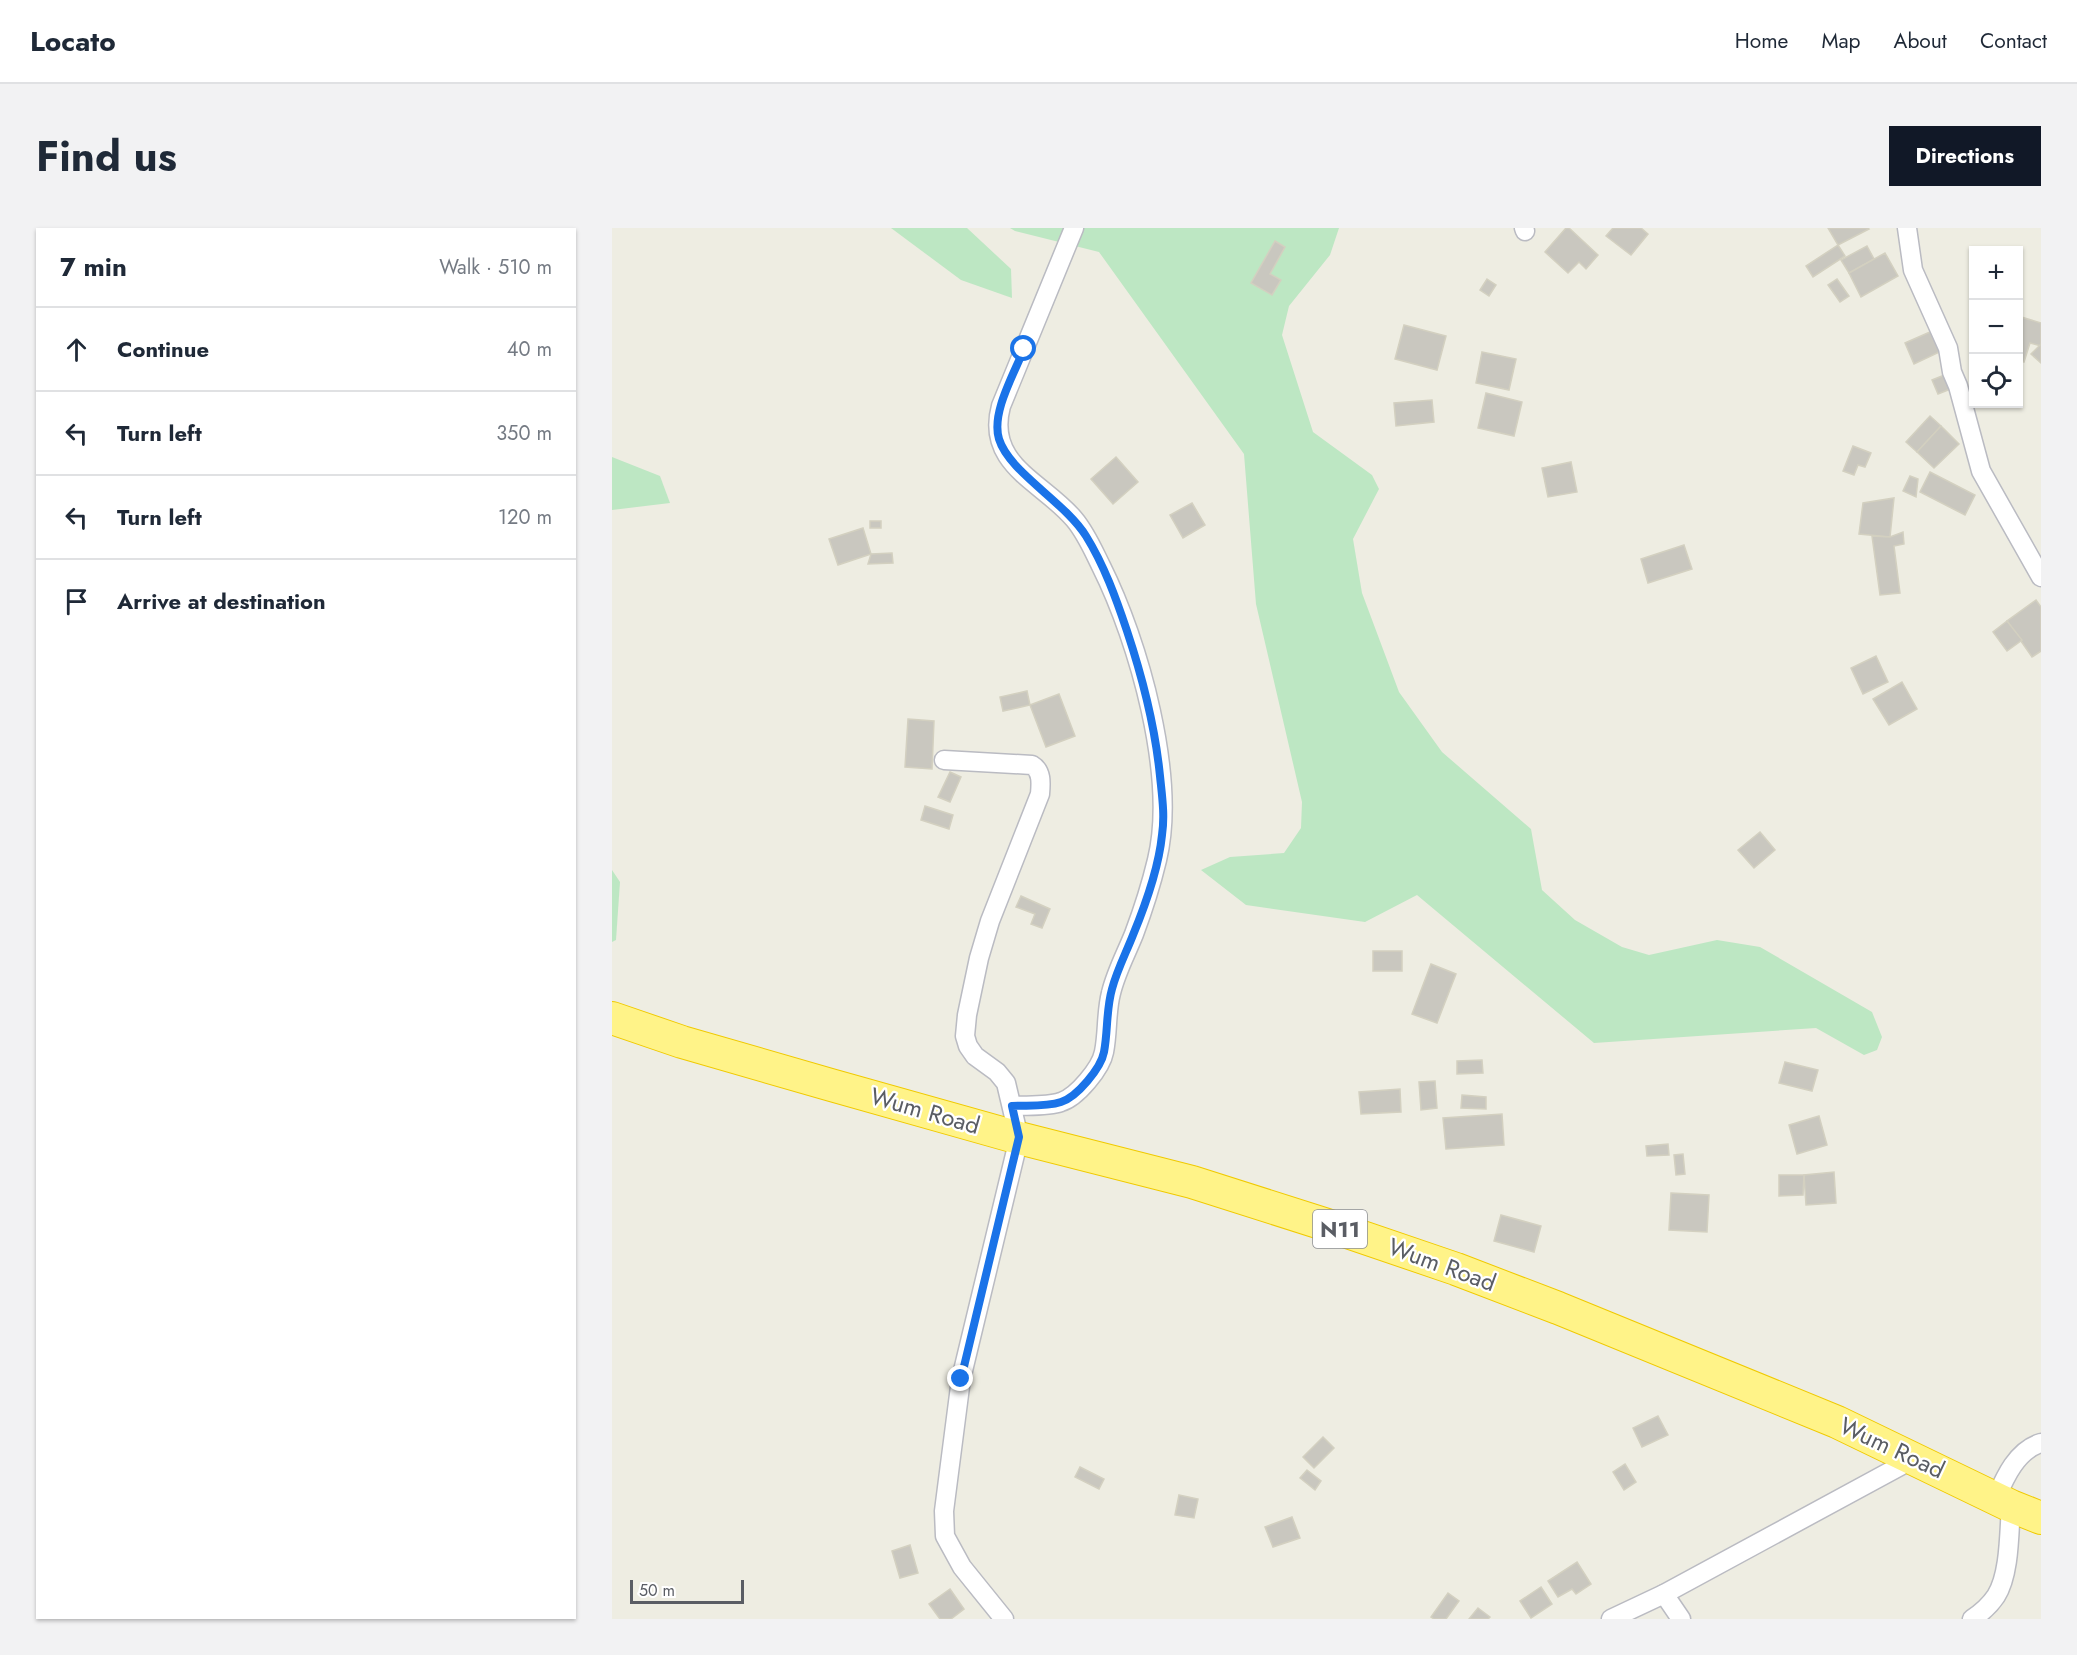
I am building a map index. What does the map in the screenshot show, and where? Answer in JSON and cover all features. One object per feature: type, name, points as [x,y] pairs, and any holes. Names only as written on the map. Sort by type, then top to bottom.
[{"type":"highway","name":"Wum Road","points":[[612,1018],[682,1042],[1019,1137],[1192,1182],[1456,1269],[1558,1308],[1837,1422],[2041,1518]]},
{"type":"street","points":[[1012,1106],[1062,1102],[1095,1073],[1104,1054],[1110,996],[1115,976],[1134,934],[1156,862],[1162,835],[1164,808],[1152,712],[1141,671],[1114,592],[1087,537],[1074,519],[1018,468],[1004,452],[998,438],[997,422],[1001,406],[1074,228]]},
{"type":"street","points":[[1907,228],[1913,270],[1948,348],[1952,372],[1958,386],[1981,471],[2041,578]]},
{"type":"street","points":[[944,760],[1032,765],[1041,780],[1040,794],[990,921],[979,958],[966,1025],[965,1036],[968,1046],[975,1056],[998,1072],[1006,1083],[1019,1137],[961,1379],[944,1511],[945,1536],[962,1567],[1004,1619]]},
{"type":"street","points":[[1972,1619],[1982,1612],[1996,1595],[2004,1575],[2005,1476],[2019,1457],[2034,1445],[2041,1443]]},
{"type":"street","points":[[1611,1619],[1664,1594],[1914,1458]]},
{"type":"street","points":[[1664,1594],[1681,1619]]},
{"type":"green space","points":[[891,228],[967,228],[1011,269],[1012,298],[961,280]]},
{"type":"green space","points":[[1010,228],[1339,228],[1330,255],[1289,306],[1282,335],[1313,432],[1372,475],[1379,489],[1353,539],[1362,593],[1399,692],[1442,752],[1531,829],[1542,890],[1575,920],[1622,947],[1649,955],[1717,940],[1760,947],[1872,1012],[1882,1037],[1877,1050],[1864,1055],[1816,1028],[1594,1043],[1417,895],[1365,922],[1246,905],[1201,870],[1230,857],[1284,853],[1301,828],[1302,802],[1256,604],[1244,454],[1099,252]]},
{"type":"green space","points":[[612,457],[660,476],[670,503],[612,510]]},
{"type":"green space","points":[[612,870],[620,882],[616,940],[612,942]]},
{"type":"building","points":[[1566,228],[1569,228],[1598,255],[1586,269],[1579,262],[1568,273],[1545,252]]},
{"type":"building","points":[[1613,228],[1641,228],[1648,234],[1631,255],[1606,236]]},
{"type":"building","points":[[1828,228],[1868,228],[1869,229],[1838,245]]},
{"type":"building","points":[[1275,241],[1285,247],[1270,274],[1281,280],[1272,295],[1251,283]]},
{"type":"building","points":[[1838,245],[1845,256],[1813,277],[1806,266]]},
{"type":"building","points":[[1867,246],[1874,259],[1849,273],[1841,260]]},
{"type":"building","points":[[1885,253],[1898,276],[1861,297],[1849,273]]},
{"type":"building","points":[[1487,279],[1496,285],[1489,296],[1480,290]]},
{"type":"building","points":[[1837,279],[1849,296],[1840,302],[1828,285]]},
{"type":"building","points":[[2023,318],[2041,323],[2041,346],[2030,343],[2024,362]]},
{"type":"building","points":[[1404,325],[1446,336],[1437,370],[1395,359]]},
{"type":"building","points":[[1939,328],[1948,348],[1914,364],[1905,343]]},
{"type":"building","points":[[2041,344],[2041,363],[2031,354]]},
{"type":"building","points":[[1482,352],[1516,359],[1509,390],[1476,383]]},
{"type":"building","points":[[1952,372],[1958,386],[1938,394],[1932,380]]},
{"type":"building","points":[[1486,393],[1522,402],[1514,436],[1478,428]]},
{"type":"building","points":[[1432,400],[1434,422],[1396,426],[1394,403]]},
{"type":"building","points":[[1930,416],[1941,426],[1917,452],[1906,442]]},
{"type":"building","points":[[1941,426],[1959,444],[1934,468],[1917,452]]},
{"type":"building","points":[[1853,446],[1871,453],[1865,467],[1858,465],[1854,475],[1843,471]]},
{"type":"building","points":[[1116,457],[1138,482],[1113,504],[1091,479]]},
{"type":"building","points":[[1571,462],[1577,492],[1548,497],[1542,468]]},
{"type":"building","points":[[1930,472],[1975,495],[1965,515],[1920,492]]},
{"type":"building","points":[[1910,476],[1918,479],[1916,497],[1903,491]]},
{"type":"building","points":[[1894,498],[1890,537],[1859,534],[1863,503]]},
{"type":"building","points":[[1192,503],[1205,525],[1183,538],[1170,515]]},
{"type":"building","points":[[870,521],[881,521],[881,528],[870,528]]},
{"type":"building","points":[[863,528],[871,554],[838,565],[829,539]]},
{"type":"building","points":[[1903,532],[1904,544],[1894,546],[1900,593],[1880,595],[1872,536],[1890,537]]},
{"type":"building","points":[[1684,545],[1692,569],[1648,583],[1641,559]]},
{"type":"building","points":[[892,553],[893,563],[868,564],[871,554]]},
{"type":"building","points":[[2036,600],[2041,607],[2041,651],[2032,657],[2007,621]]},
{"type":"building","points":[[2007,621],[2022,640],[2007,651],[1993,632]]},
{"type":"building","points":[[1876,656],[1888,682],[1863,694],[1851,668]]},
{"type":"building","points":[[1902,682],[1917,709],[1889,725],[1873,699]]},
{"type":"building","points":[[1027,691],[1030,705],[1003,711],[1000,697]]},
{"type":"building","points":[[1059,694],[1075,736],[1046,747],[1030,705]]},
{"type":"building","points":[[908,719],[934,721],[932,769],[905,767]]},
{"type":"building","points":[[950,772],[961,777],[950,802],[938,797]]},
{"type":"building","points":[[925,806],[953,815],[949,829],[921,820]]},
{"type":"building","points":[[1760,832],[1775,850],[1754,868],[1738,850]]},
{"type":"building","points":[[1021,896],[1050,909],[1042,928],[1031,924],[1035,914],[1016,907]]},
{"type":"building","points":[[1373,951],[1402,951],[1402,971],[1373,971]]},
{"type":"building","points":[[1431,964],[1456,974],[1437,1023],[1412,1014]]},
{"type":"building","points":[[1482,1060],[1483,1073],[1457,1074],[1457,1061]]},
{"type":"building","points":[[1785,1062],[1818,1070],[1812,1091],[1779,1083]]},
{"type":"building","points":[[1435,1081],[1437,1108],[1421,1110],[1419,1082]]},
{"type":"building","points":[[1400,1089],[1401,1112],[1361,1114],[1359,1092]]},
{"type":"building","points":[[1462,1095],[1486,1097],[1486,1109],[1461,1108]]},
{"type":"building","points":[[1502,1114],[1504,1145],[1446,1149],[1443,1118]]},
{"type":"building","points":[[1819,1116],[1827,1145],[1797,1154],[1789,1125]]},
{"type":"building","points":[[1668,1144],[1669,1155],[1647,1156],[1646,1146]]},
{"type":"building","points":[[1683,1154],[1685,1174],[1676,1175],[1674,1155]]},
{"type":"building","points":[[1834,1172],[1836,1203],[1806,1205],[1804,1175]]},
{"type":"building","points":[[1779,1175],[1804,1175],[1803,1195],[1779,1196]]},
{"type":"building","points":[[1671,1193],[1709,1195],[1707,1232],[1669,1230]]},
{"type":"building","points":[[1501,1215],[1541,1226],[1534,1252],[1494,1241]]},
{"type":"building","points":[[1658,1416],[1668,1435],[1642,1447],[1633,1428]]},
{"type":"building","points":[[1323,1437],[1334,1448],[1314,1468],[1303,1457]]},
{"type":"building","points":[[1625,1464],[1636,1482],[1624,1490],[1613,1472]]},
{"type":"building","points":[[1080,1467],[1104,1479],[1099,1489],[1075,1477]]},
{"type":"building","points":[[1307,1470],[1321,1481],[1315,1490],[1300,1478]]},
{"type":"building","points":[[1179,1495],[1198,1499],[1194,1518],[1175,1515]]},
{"type":"building","points":[[1292,1517],[1300,1538],[1273,1547],[1265,1527]]},
{"type":"building","points":[[910,1545],[918,1573],[900,1578],[892,1551]]},
{"type":"building","points":[[1577,1562],[1591,1584],[1576,1594],[1572,1589],[1558,1597],[1548,1581]]},
{"type":"building","points":[[1541,1587],[1552,1604],[1531,1618],[1520,1601]]},
{"type":"building","points":[[950,1589],[964,1609],[951,1619],[940,1619],[929,1604]]},
{"type":"building","points":[[1448,1593],[1459,1601],[1446,1619],[1434,1619],[1431,1617]]},
{"type":"building","points":[[1478,1608],[1490,1617],[1488,1619],[1469,1619]]},
{"type":"route","points":[[961,1379],[1019,1137],[1012,1106],[1062,1102],[1074,1094],[1095,1073],[1104,1054],[1110,996],[1115,976],[1134,934],[1156,862],[1162,835],[1164,808],[1152,712],[1141,671],[1114,592],[1087,537],[1074,519],[1018,468],[1004,452],[998,438],[997,422],[1001,406],[1024,349]]}]
